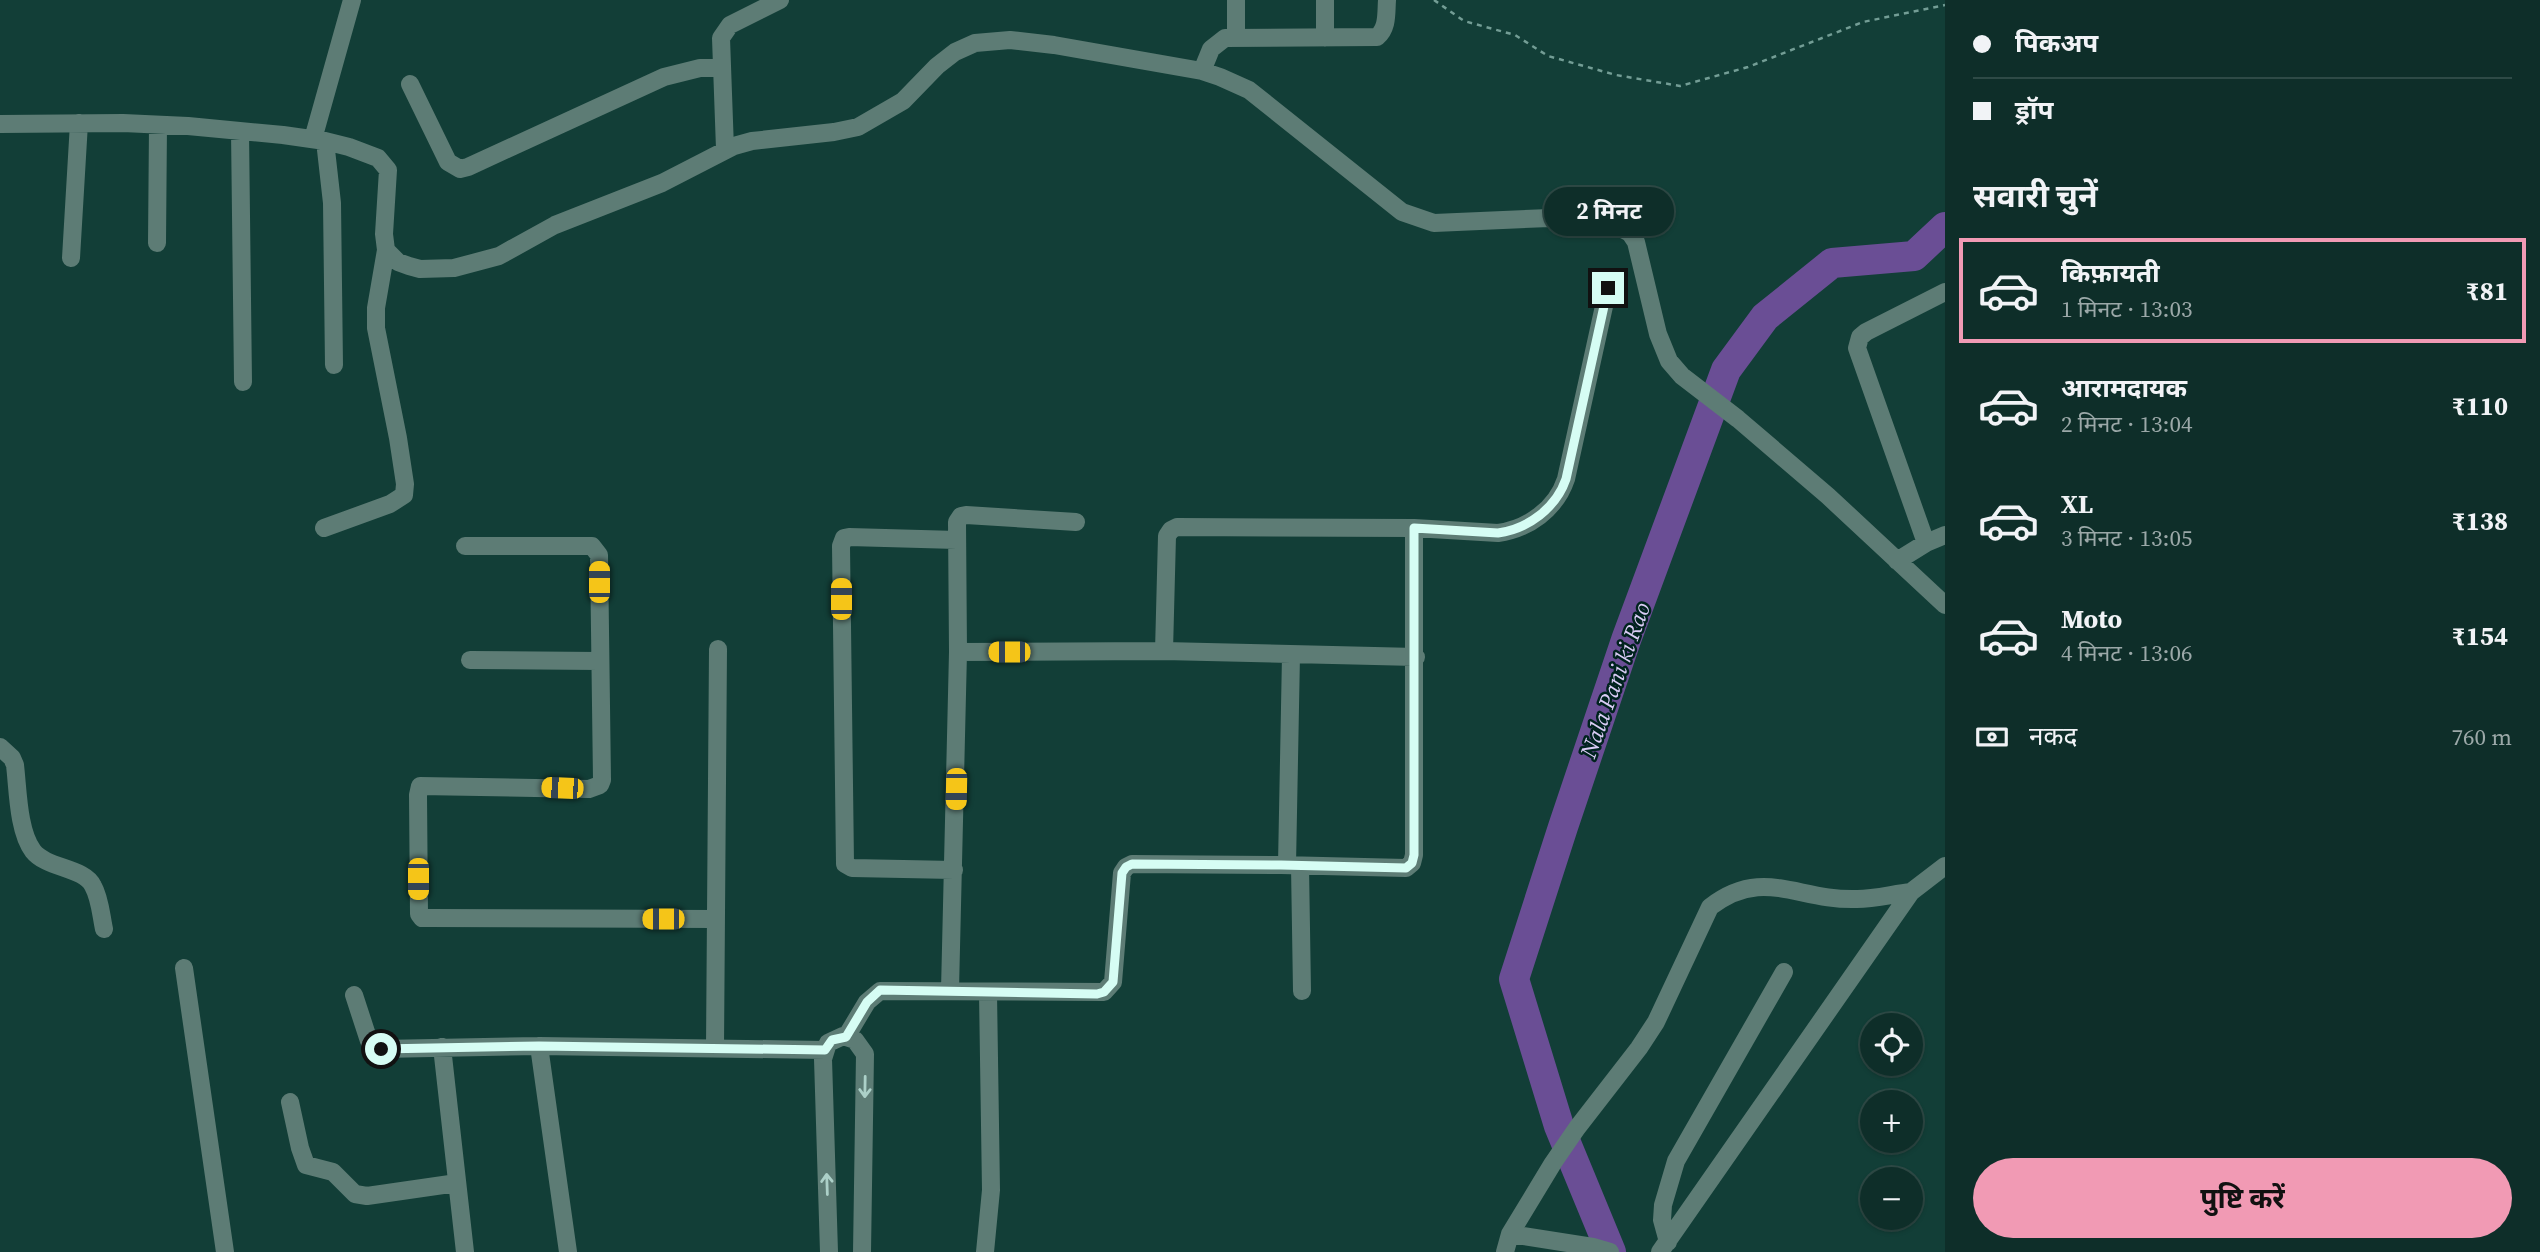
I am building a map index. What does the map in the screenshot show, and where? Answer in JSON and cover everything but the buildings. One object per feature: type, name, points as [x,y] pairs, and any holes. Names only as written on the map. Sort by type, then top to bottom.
[{"type":"street","points":[[334,365],[332,203],[319,140],[352,0]]},
{"type":"street","points":[[725,149],[721,38],[730,25],[780,0]]},
{"type":"street","points":[[1236,0],[1236,38]]},
{"type":"street","points":[[1325,0],[1325,38]]},
{"type":"street","points":[[1202,71],[1214,44],[1225,38],[1377,37],[1385,26],[1387,0]]},
{"type":"street","points":[[386,250],[398,262],[420,269],[454,268],[485,261],[509,252],[555,225],[684,173],[725,149],[752,141],[858,127],[903,101],[937,66],[955,52],[975,43],[1010,40],[1054,45],[1202,71],[1249,90],[1402,212],[1419,219],[1434,223],[1454,223],[1549,218],[1613,224],[1623,228],[1636,242],[1663,350],[1669,361],[1682,376],[1738,419],[1828,496],[1945,605]]},
{"type":"street","points":[[410,83],[448,162],[460,169],[664,77],[700,68],[721,68]]},
{"type":"street","points":[[71,258],[79,123]]},
{"type":"street","points":[[0,124],[158,125],[240,131],[319,140],[378,158],[384,163],[388,176],[384,234],[386,250],[376,308],[376,328],[398,438],[405,484],[404,495],[390,504],[324,528]]},
{"type":"street","points":[[157,243],[158,125]]},
{"type":"street","points":[[240,131],[243,382]]},
{"type":"street","points":[[1164,651],[1167,536],[1177,527],[1414,528],[1498,533],[1511,531],[1536,518],[1560,493],[1566,479],[1608,288]]},
{"type":"street","points":[[1926,543],[1857,348],[1860,337],[1866,332],[1945,292]]},
{"type":"street","points":[[950,990],[958,652],[957,522],[965,515],[1076,522]]},
{"type":"street","points":[[846,1037],[867,1002],[880,990],[1097,994],[1110,988],[1113,982],[1122,873],[1132,864],[1294,865],[1400,870],[1412,863],[1416,657],[1414,528]]},
{"type":"street","points":[[1897,561],[1945,535]]},
{"type":"street","points":[[954,870],[852,869],[845,864],[841,547],[844,538],[849,537],[957,540]]},
{"type":"street","points":[[465,546],[592,546],[599,555],[602,780],[600,785],[589,789],[420,786],[419,914],[422,918],[715,919]]},
{"type":"street","points":[[715,1047],[718,649]]},
{"type":"street","points":[[958,652],[1164,651],[1416,657]]},
{"type":"street","points":[[1291,655],[1294,865],[1302,991]]},
{"type":"street","points":[[470,660],[599,661]]},
{"type":"street","points":[[0,747],[12,758],[15,765],[23,829],[32,850],[40,859],[88,878],[96,893],[104,929]]},
{"type":"street","points":[[1664,1247],[1911,892],[1945,866]]},
{"type":"street","points":[[1602,1249],[1508,1243],[1553,1163],[1645,1039],[1671,994],[1710,907],[1741,889],[1764,885],[1812,896],[1857,899],[1911,892]]},
{"type":"street","points":[[184,968],[225,1252]]},
{"type":"street","points":[[1664,1247],[1663,1205],[1676,1161],[1784,972]]},
{"type":"street","points":[[985,1252],[990,1190],[988,993]]},
{"type":"street","points":[[354,995],[369,1041],[374,1046],[392,1050],[539,1046],[825,1050]]},
{"type":"street","points":[[829,1252],[823,1059],[832,1040],[846,1037],[860,1045],[865,1063],[862,1252]]},
{"type":"street","points":[[539,1046],[568,1252]]},
{"type":"street","points":[[442,1047],[465,1252]]},
{"type":"street","points":[[290,1102],[306,1165],[333,1172],[355,1194],[367,1196],[457,1183]]},
{"type":"path","points":[[1434,0],[1464,21],[1515,35],[1548,55],[1616,75],[1680,86],[1748,67],[1863,22],[1945,5]]},
{"type":"waterway","name":"Nala Pani ki Rao","points":[[1611,1252],[1559,1126],[1514,979],[1563,827],[1626,640],[1726,370],[1765,317],[1832,263],[1914,256],[1945,227]]},
{"type":"route","points":[[381,1049],[539,1046],[825,1050],[832,1040],[846,1037],[867,1002],[880,990],[1104,992],[1113,982],[1122,873],[1132,864],[1406,868],[1412,863],[1414,855],[1414,528],[1498,533],[1511,531],[1536,518],[1560,493],[1566,479],[1608,288]]}]
